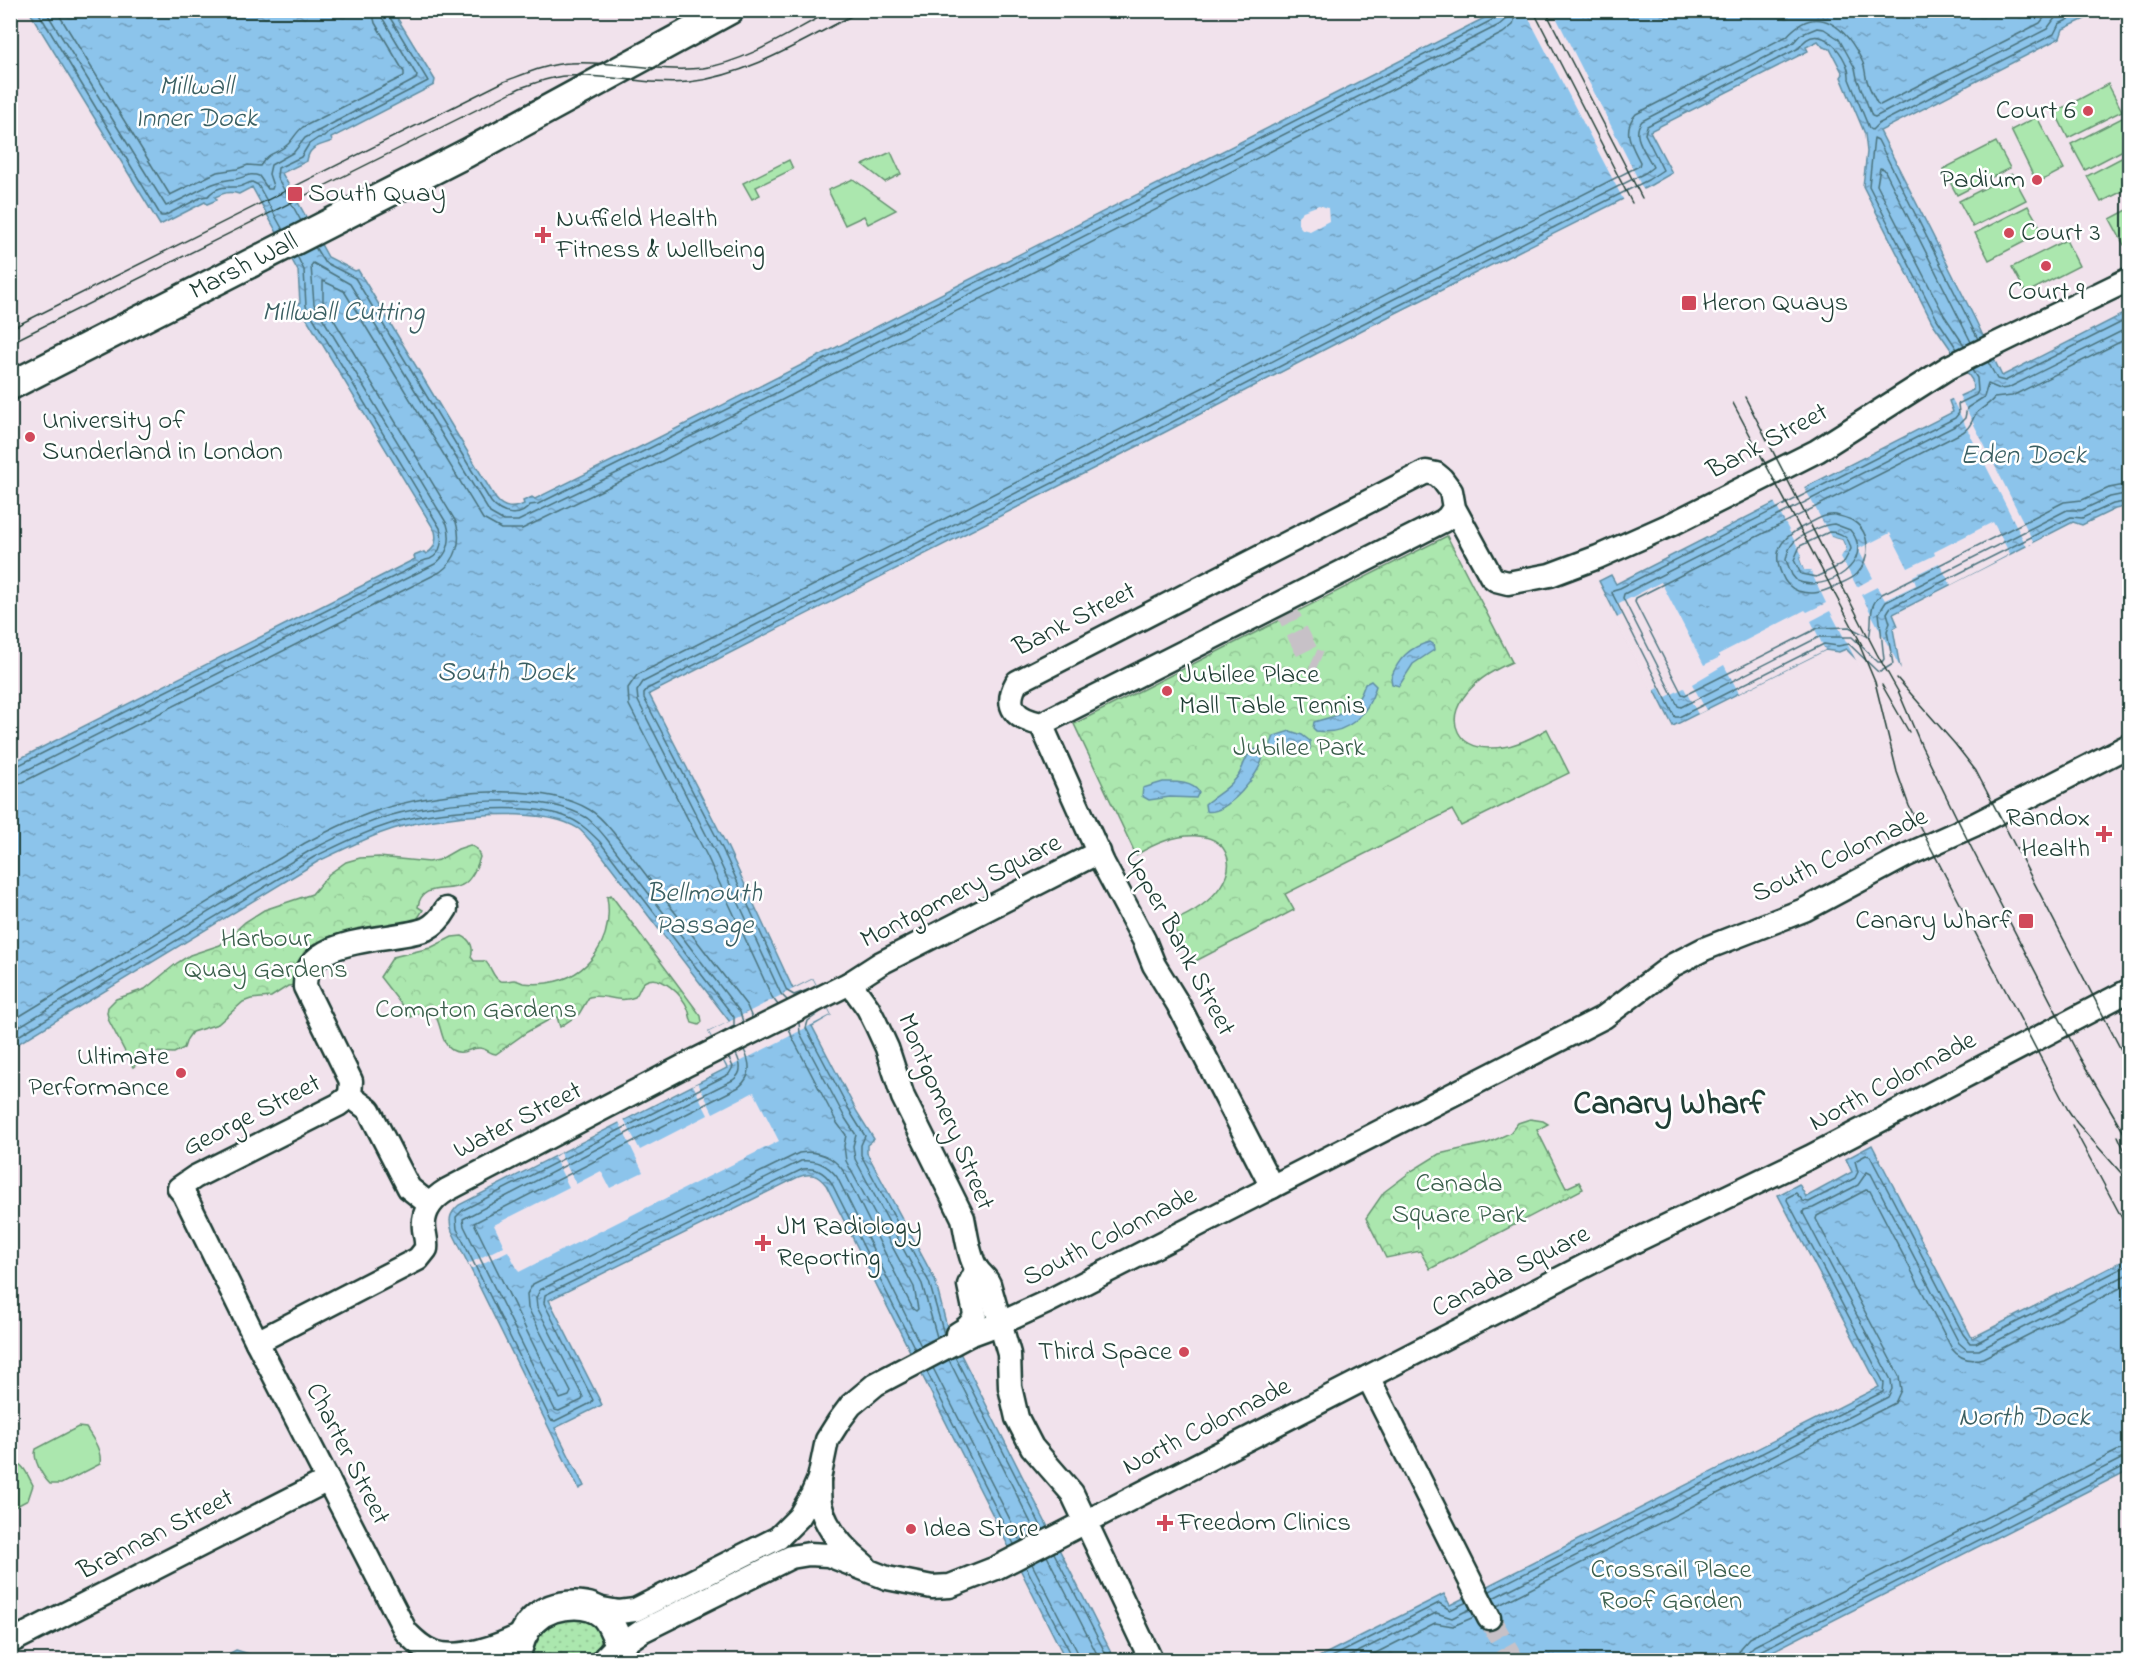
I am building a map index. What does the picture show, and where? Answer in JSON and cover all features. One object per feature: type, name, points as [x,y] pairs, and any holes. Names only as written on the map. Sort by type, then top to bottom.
[{"type":"street","name":"Marsh Wall","points":[[10,386],[467,153],[726,11]]},
{"type":"street","name":"Bank Street","points":[[1041,724],[1022,718],[1015,712],[1011,698],[1017,682],[1426,472],[1436,474],[1447,485],[1454,498],[1454,508],[1491,576],[1508,583],[1550,575],[1598,557],[1672,524],[1807,457],[1953,365],[2130,279]]},
{"type":"street","points":[[1041,724],[1443,521],[1448,518],[1454,508]]},
{"type":"street","name":"Upper Bank Street","points":[[1041,724],[1099,852],[1144,940],[1154,965],[1178,1004],[1272,1187]]},
{"type":"street","name":"South Colonnade","points":[[819,1479],[827,1440],[851,1405],[876,1384],[966,1334],[999,1324],[1027,1311],[1582,1028],[1623,1004],[1672,965],[1704,949],[1804,910],[1905,856],[1974,825],[2130,745]]},
{"type":"street","name":"Montgomery Square","points":[[850,983],[881,963],[1099,852]]},
{"type":"street","points":[[257,1342],[418,1259],[426,1249],[423,1221],[429,1204],[409,1188],[369,1110],[350,1096],[351,1081],[305,987],[305,980],[317,960],[333,949],[353,941],[414,933],[428,928],[439,920],[446,909]]},
{"type":"street","name":"Water Street","points":[[429,1204],[447,1190],[850,983]]},
{"type":"street","name":"Montgomery Street","points":[[850,983],[868,1008],[888,1048],[903,1097],[963,1218],[967,1240],[977,1269],[987,1280],[1009,1354],[1010,1387],[1017,1419],[1032,1447],[1072,1492],[1079,1525],[1151,1660]]},
{"type":"street","name":"North Colonnade","points":[[1680,1218],[1810,1157],[2130,990]]},
{"type":"street","name":"George Street","points":[[179,1188],[186,1181],[338,1105],[350,1096]]},
{"type":"street","name":"Charter Street","points":[[179,1188],[406,1632],[433,1652],[444,1654],[481,1652],[523,1634]]},
{"type":"street","name":"Canada Square","points":[[1368,1377],[1680,1218]]},
{"type":"street","points":[[966,1334],[975,1314],[969,1285],[977,1269]]},
{"type":"street","points":[[992,1298],[1005,1307],[1027,1311]]},
{"type":"street","points":[[1368,1377],[1489,1618]]},
{"type":"street","name":"North Colonnade","points":[[638,1620],[790,1557],[809,1554],[828,1556],[903,1583],[932,1587],[950,1586],[996,1568],[1368,1377]]},
{"type":"street","points":[[819,1479],[820,1504],[838,1540],[851,1555],[872,1572]]},
{"type":"street","points":[[613,1653],[638,1620],[778,1538],[799,1517],[819,1479]]},
{"type":"street","name":"Brannan Street","points":[[10,1642],[328,1480]]},
{"type":"street","points":[[516,1660],[523,1634],[534,1620],[548,1610],[566,1605],[591,1607],[619,1612],[638,1620]]},
{"type":"street","points":[[591,1607],[610,1623],[613,1653]]},
{"type":"green space","name":"Court 6","points":[[2108,84],[2122,111],[2068,138],[2055,112]]},
{"type":"green space","points":[[2037,117],[2064,169],[2037,183],[2011,130]]},
{"type":"green space","points":[[2124,117],[2129,127],[2129,147],[2085,170],[2071,144]]},
{"type":"green space","points":[[1996,142],[2010,168],[1957,195],[1943,169]]},
{"type":"green space","points":[[891,152],[901,174],[885,182],[863,165]]},
{"type":"green space","points":[[2129,154],[2129,188],[2101,202],[2087,176]]},
{"type":"green space","points":[[789,160],[793,169],[756,187],[760,195],[752,199],[743,183]]},
{"type":"green space","points":[[2012,174],[2026,200],[1973,227],[1959,201]]},
{"type":"green space","points":[[853,179],[896,210],[868,224],[864,216],[845,225],[828,190]]},
{"type":"green space","name":"Court 3","points":[[2028,206],[2043,232],[1989,260],[1975,233]]},
{"type":"green space","points":[[2129,209],[2129,242],[2124,245],[2110,219]]},
{"type":"green space","name":"Court 9","points":[[2066,240],[2079,266],[2026,293],[2012,267]]},
{"type":"green space","name":"Jubilee Park","points":[[1447,536],[1512,662],[1481,679],[1463,698],[1456,716],[1458,732],[1470,743],[1489,748],[1515,744],[1547,729],[1569,773],[1461,826],[1452,810],[1285,894],[1294,910],[1192,963],[1171,922],[1202,905],[1220,887],[1228,868],[1225,852],[1214,841],[1195,836],[1168,840],[1136,855],[1074,724]]},
{"type":"green space","name":"Harbour Quay Gardens","points":[[470,845],[477,849],[480,857],[471,876],[462,885],[424,894],[418,907],[423,910],[416,921],[373,931],[298,985],[288,986],[271,997],[243,1002],[218,1024],[192,1032],[184,1048],[174,1053],[153,1052],[133,1067],[107,1013],[108,1007],[116,999],[145,989],[190,955],[220,945],[245,922],[264,910],[312,894],[329,874],[346,862],[360,858],[379,857],[429,862],[439,860]]},
{"type":"green space","name":"Compton Gardens","points":[[611,895],[701,1016],[702,1022],[699,1025],[692,1023],[685,1004],[671,987],[652,979],[644,982],[635,997],[629,999],[589,997],[579,1014],[560,1027],[557,1017],[554,1017],[527,1032],[496,1054],[479,1048],[456,1052],[446,1044],[435,1015],[423,1012],[411,1017],[380,977],[393,957],[430,948],[452,937],[462,936],[471,945],[471,957],[474,961],[485,961],[500,981],[514,980],[538,984],[562,979],[576,973],[596,954],[607,927],[607,897]]},
{"type":"green space","name":"Canada Square Park","points":[[1530,1119],[1548,1124],[1537,1130],[1566,1188],[1579,1182],[1583,1189],[1430,1269],[1420,1251],[1386,1258],[1366,1218],[1384,1192],[1439,1154],[1488,1143],[1510,1133],[1518,1123]]},
{"type":"green space","points":[[78,1427],[86,1428],[94,1441],[100,1454],[100,1464],[61,1484],[50,1484],[37,1463],[36,1449]]},
{"type":"green space","points":[[11,1460],[22,1467],[33,1485],[28,1500],[11,1509]]},
{"type":"green space","points":[[577,1614],[594,1621],[602,1635],[599,1650],[590,1660],[525,1660],[544,1622]]},
{"type":"water","name":"South Dock","points":[[29,11],[393,11],[435,80],[434,85],[331,138],[332,141],[313,149],[307,161],[282,173],[328,257],[355,271],[358,270],[496,499],[502,505],[516,507],[524,504],[523,501],[532,497],[535,499],[648,443],[1498,11],[2102,11],[2063,29],[2060,38],[1880,131],[2002,376],[2129,311],[2129,506],[2115,509],[2082,525],[2073,522],[1893,614],[1898,626],[1893,629],[1900,668],[1877,680],[1846,649],[1839,652],[1825,650],[1673,726],[1599,581],[1611,575],[1616,584],[1953,412],[1949,401],[1973,390],[1972,380],[1932,322],[1863,186],[1867,152],[1865,134],[1841,77],[1843,74],[1830,49],[1823,47],[1818,41],[1806,47],[1808,51],[1650,131],[1672,173],[1651,185],[649,694],[727,846],[793,989],[813,979],[831,1015],[812,1026],[857,1112],[874,1139],[867,1145],[867,1153],[935,1280],[947,1327],[1115,1660],[1066,1660],[826,1185],[814,1175],[798,1177],[549,1300],[602,1405],[555,1428],[584,1486],[579,1489],[452,1231],[451,1216],[459,1205],[727,1068],[709,1032],[730,1022],[595,846],[579,829],[562,821],[541,817],[488,815],[411,824],[374,836],[317,862],[11,1048],[11,763],[415,559],[414,556],[424,552],[426,554],[431,550],[435,541],[435,531],[298,304],[300,303],[298,271],[252,187],[239,194],[221,194],[215,197],[217,200],[207,204],[205,202],[160,225]],"holes":[[[1831,537],[1842,540],[1846,548],[1833,562],[1822,568],[1804,569],[1800,559],[1804,551]]]},
{"type":"water","points":[[1430,642],[1434,650],[1413,664],[1399,686],[1392,684],[1391,678],[1405,655],[1416,647]]},
{"type":"water","points":[[1371,681],[1376,686],[1368,706],[1355,721],[1346,727],[1327,732],[1316,731],[1313,728],[1314,722],[1352,707],[1365,684]]},
{"type":"water","points":[[1290,731],[1310,741],[1310,749],[1302,751],[1292,746],[1281,750],[1273,748],[1271,744],[1274,736]]},
{"type":"water","points":[[1256,749],[1263,755],[1250,782],[1223,807],[1214,811],[1206,811],[1205,804],[1234,781],[1247,757]]},
{"type":"water","points":[[1163,782],[1188,784],[1199,792],[1196,798],[1170,797],[1149,800],[1142,796],[1143,788]]},
{"type":"water","name":"North Dock","points":[[1872,1145],[1972,1338],[2129,1258],[2129,1470],[1755,1660],[1313,1660],[1444,1594],[1450,1605],[1879,1387],[1778,1195],[1799,1184],[1806,1197],[1852,1172],[1846,1159]]},
{"type":"water","points":[[236,1650],[269,1660],[217,1660]]},
{"type":"pier","points":[[1525,11],[1553,11],[1644,191],[1624,201]]},
{"type":"pier","points":[[1319,205],[1328,208],[1329,221],[1310,231],[1302,229],[1298,224],[1298,216],[1303,211]]},
{"type":"pier","points":[[1958,393],[2035,545],[2030,544],[2028,549],[1951,397]]},
{"type":"pier","name":"Eden Dock","points":[[1803,485],[1831,537],[1842,540],[1846,549],[1841,557],[1857,587],[1873,578],[1858,549],[1890,533],[1908,568],[1993,522],[2010,554],[1951,585],[1939,563],[1913,576],[1916,585],[1885,600],[1877,587],[1861,595],[1902,671],[1878,683],[1875,682],[1859,666],[1830,611],[1811,621],[1825,650],[1739,693],[1724,665],[1692,684],[1706,710],[1698,714],[1684,688],[1664,698],[1659,688],[1652,691],[1615,619],[1622,615],[1617,605],[1661,582],[1704,665],[1720,657],[1719,654],[1805,610],[1807,612],[1826,603],[1810,570],[1804,570],[1800,559],[1802,555],[1773,500]],"holes":[[[1832,541],[1840,542],[1842,548],[1838,557],[1814,568],[1806,567],[1803,559],[1806,553]]]},
{"type":"pier","points":[[813,979],[831,1015],[728,1068],[709,1032]]},
{"type":"pier","points":[[698,1083],[713,1113],[754,1092],[779,1141],[519,1272],[508,1251],[471,1269],[468,1264],[504,1246],[494,1225],[569,1187],[554,1157],[560,1153],[576,1184],[601,1171],[610,1188],[643,1172],[619,1122],[624,1119],[640,1150],[708,1115],[693,1085]]},
{"type":"tunnel","points":[[1282,602],[1310,658],[1319,662]]},
{"type":"tunnel","points":[[1489,1618],[1513,1660]]},
{"type":"tram line","points":[[10,329],[503,82],[544,67],[570,63],[686,69],[720,65],[770,44],[833,10]]},
{"type":"tram line","points":[[10,343],[520,88],[565,76],[596,76],[674,83],[712,78],[757,64],[863,10]]},
{"type":"tram line","points":[[1533,10],[1632,203]]},
{"type":"tram line","points":[[1545,10],[1642,198]]},
{"type":"tram line","points":[[1745,397],[1899,693],[1922,747],[1972,849],[2080,1058],[2130,1143]]},
{"type":"tram line","points":[[1733,403],[1862,645]]},
{"type":"tram line","points":[[1857,639],[1875,682],[1897,772],[1909,806],[2068,1110],[2130,1183]]},
{"type":"tram line","points":[[1897,678],[1976,771],[2130,1067]]},
{"type":"tram line","points":[[1882,685],[1909,732]]},
{"type":"tram line","points":[[2072,1125],[2130,1233]]},
{"type":"tram line","points":[[2118,1136],[2130,1162]]},
{"type":"place","name":"Court 6","points":[[2088,111]]},
{"type":"place","name":"Padium","points":[[2037,180]]},
{"type":"place","name":"South Quay","points":[[295,194]]},
{"type":"place","name":"Court 3","points":[[2009,233]]},
{"type":"place","name":"Nuffield Health Fitness & Wellbeing","points":[[543,235]]},
{"type":"place","name":"Court 9","points":[[2046,266]]},
{"type":"place","name":"Heron Quays","points":[[1689,303]]},
{"type":"place","name":"University of Sunderland in London","points":[[30,437]]},
{"type":"place","name":"Jubilee Place Mall Table Tennis","points":[[1167,691]]},
{"type":"place","name":"Randox Health","points":[[2104,834]]},
{"type":"place","name":"Canary Wharf","points":[[2026,921]]},
{"type":"place","name":"Ultimate Performance","points":[[181,1073]]},
{"type":"place","name":"JM Radiology Reporting","points":[[763,1243]]},
{"type":"place","name":"Third Space","points":[[1184,1352]]},
{"type":"place","name":"Freedom Clinics","points":[[1165,1523]]},
{"type":"place","name":"Idea Store","points":[[911,1529]]},
{"type":"district","name":"Canary Wharf","points":[[1669,1105]]},
{"type":"water label","name":"Millwall Inner Dock","points":[[196,103]]},
{"type":"water label","name":"Millwall Cutting","points":[[343,313]]},
{"type":"water label","name":"Bellmouth Passage","points":[[704,910]]},
{"type":"park label","name":"Crossrail Place Roof Garden","points":[[1671,1586]]}]
